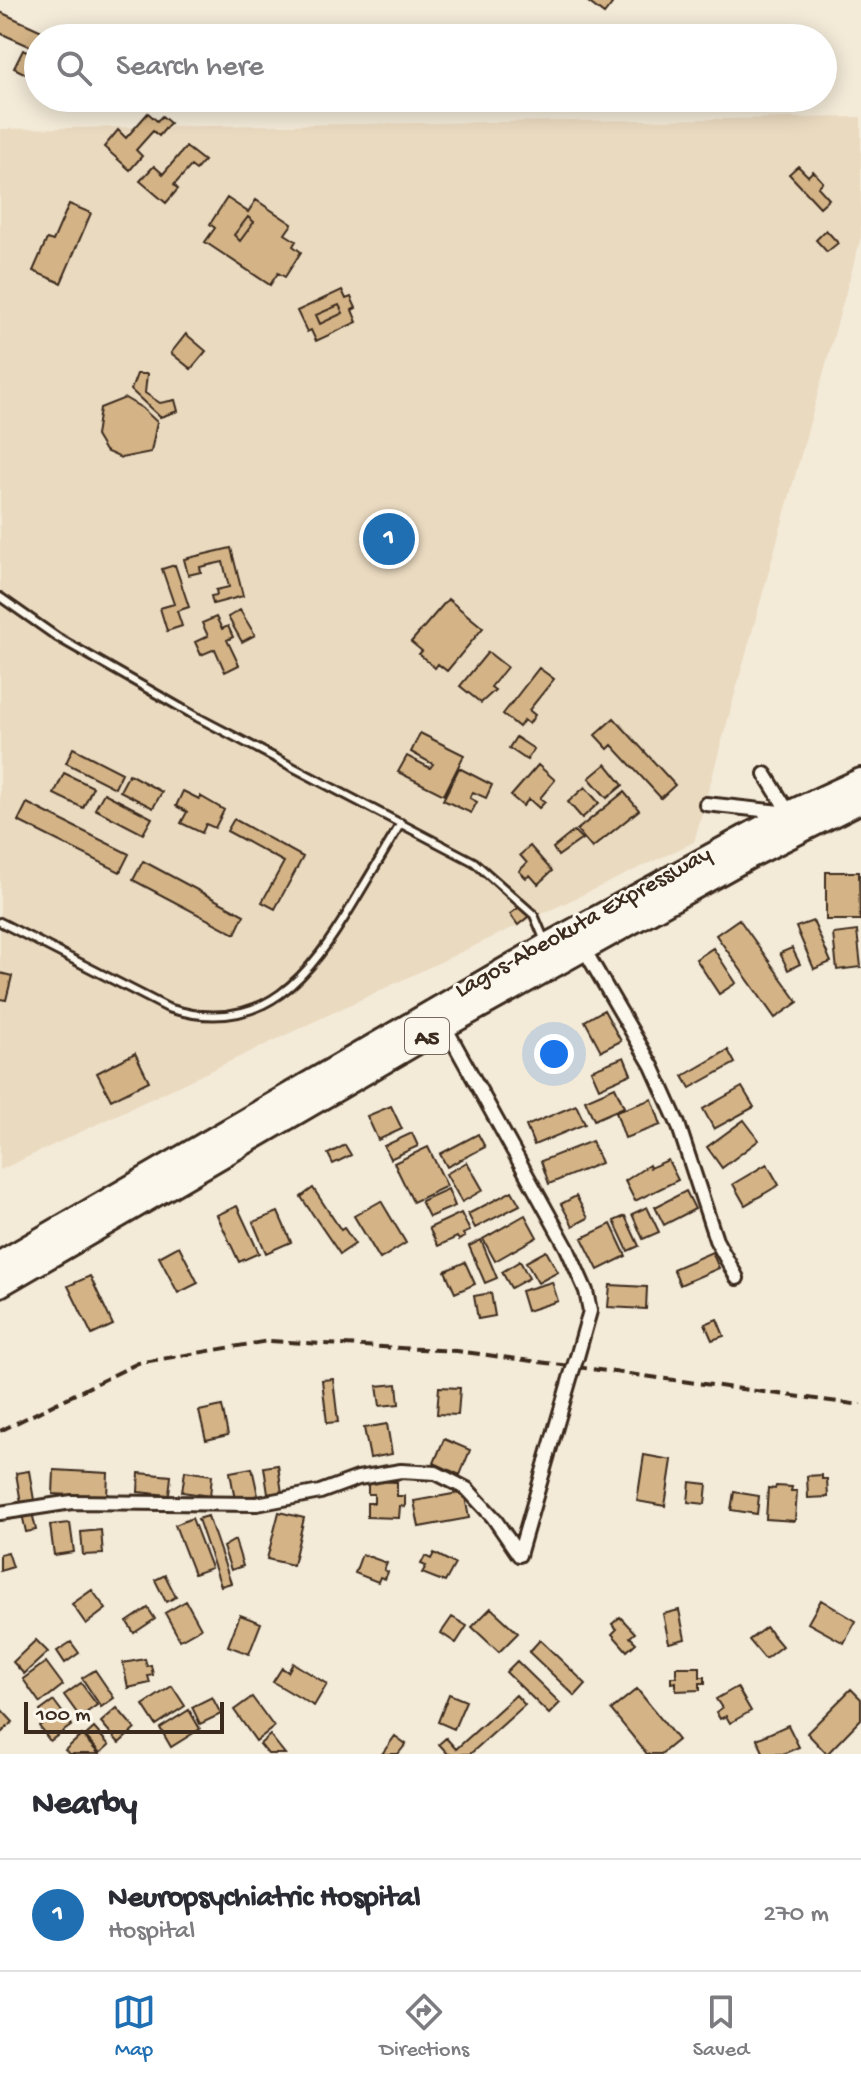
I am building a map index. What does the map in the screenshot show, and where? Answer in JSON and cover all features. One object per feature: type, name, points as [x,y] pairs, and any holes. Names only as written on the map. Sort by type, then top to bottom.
[{"type":"highway","name":"Lagos-Abeokuta Expressway","points":[[0,1263],[547,945],[789,813],[861,780]]},
{"type":"highway","name":"Lagos-Abeokuta Expressway","points":[[0,1285],[447,1025],[809,825],[861,801]]},
{"type":"street","points":[[765,774],[789,813]]},
{"type":"street","points":[[706,804],[789,813]]},
{"type":"street","points":[[584,949],[652,1066],[678,1124],[716,1240],[737,1278]]},
{"type":"street","points":[[0,1513],[72,1502],[257,1504],[320,1492],[358,1478],[401,1471],[436,1473],[467,1489],[493,1517],[519,1555],[590,1311],[586,1291],[567,1248],[449,1034],[447,1025]]},
{"type":"lane","points":[[0,597],[57,637],[184,709],[474,862],[534,915],[547,945]]},
{"type":"lane","points":[[0,922],[168,1008],[192,1016],[223,1016],[250,1011],[279,997],[313,965],[329,945],[401,823]]},
{"type":"shaded area","points":[[861,117],[861,237],[694,842],[0,1170],[0,129]]},
{"type":"building","points":[[607,0],[612,4],[604,14],[587,1]]},
{"type":"building","points":[[0,12],[26,24],[24,24],[24,44],[0,33]]},
{"type":"building","points":[[23,50],[24,51],[24,73],[14,68]]},
{"type":"building","points":[[148,113],[157,121],[162,116],[170,123],[159,136],[153,131],[136,150],[142,156],[130,170],[104,147],[118,130],[126,138]]},
{"type":"building","points":[[186,147],[204,161],[196,170],[191,166],[174,185],[178,189],[166,203],[140,181],[154,166],[163,174]]},
{"type":"building","points":[[798,166],[808,176],[813,171],[823,182],[818,187],[829,199],[820,207],[789,174]]},
{"type":"building","points":[[227,198],[248,212],[256,200],[292,224],[285,234],[296,241],[293,246],[301,252],[285,277],[278,273],[270,285],[205,242],[215,228],[210,224]],"holes":[[[248,217],[254,222],[240,241],[234,235]]]},
{"type":"building","points":[[69,204],[91,213],[61,283],[33,271],[47,239],[53,241]]},
{"type":"building","points":[[248,217],[254,222],[240,241],[234,235]]},
{"type":"building","points":[[826,230],[838,243],[827,252],[816,240]]},
{"type":"building","points":[[342,290],[346,299],[351,297],[357,322],[316,341],[311,330],[307,332],[297,311]],"holes":[[[339,305],[343,313],[320,324],[316,315]]]},
{"type":"building","points":[[339,305],[343,313],[320,324],[316,315]]},
{"type":"building","points":[[186,334],[206,351],[191,369],[171,353]]},
{"type":"building","points":[[137,374],[147,374],[145,393],[160,403],[175,400],[178,411],[160,417],[131,390]]},
{"type":"building","points":[[125,398],[157,422],[151,452],[121,458],[105,451],[96,436],[100,408]]},
{"type":"building","points":[[231,548],[243,596],[213,604],[211,596],[217,595],[216,590],[229,587],[223,562],[200,567],[201,572],[188,575],[184,559]]},
{"type":"building","points":[[175,565],[189,607],[177,611],[182,626],[167,631],[160,608],[174,604],[162,569]]},
{"type":"building","points":[[448,599],[483,628],[447,671],[438,664],[435,668],[411,642]]},
{"type":"building","points":[[240,610],[255,635],[242,642],[228,617]]},
{"type":"building","points":[[216,617],[222,629],[228,626],[233,637],[227,640],[239,665],[225,672],[215,649],[201,655],[195,642],[208,636],[202,623]]},
{"type":"building","points":[[488,652],[507,667],[491,687],[495,690],[481,703],[460,686]]},
{"type":"building","points":[[539,668],[554,679],[529,710],[535,715],[529,724],[524,720],[519,727],[503,714]]},
{"type":"building","points":[[614,718],[675,785],[661,798],[612,745],[608,749],[595,735]]},
{"type":"building","points":[[420,733],[464,755],[444,795],[398,772],[407,756],[430,768],[433,764],[411,752]]},
{"type":"building","points":[[516,737],[534,749],[527,760],[509,748]]},
{"type":"building","points":[[73,748],[122,773],[115,788],[66,763]]},
{"type":"building","points":[[606,764],[623,785],[607,798],[589,778]]},
{"type":"building","points":[[538,765],[555,780],[540,798],[545,802],[539,808],[529,799],[523,806],[511,796]]},
{"type":"building","points":[[459,768],[492,785],[486,798],[473,792],[470,798],[477,802],[471,813],[443,800]]},
{"type":"building","points":[[64,773],[93,787],[83,808],[54,794]]},
{"type":"building","points":[[129,774],[162,792],[153,808],[120,791]]},
{"type":"building","points":[[585,787],[599,803],[582,818],[568,802]]},
{"type":"building","points":[[183,791],[199,799],[200,796],[224,810],[215,828],[206,824],[202,833],[181,823],[187,812],[176,806]]},
{"type":"building","points":[[624,792],[639,810],[592,848],[577,830]]},
{"type":"building","points":[[104,793],[152,818],[143,834],[95,809]]},
{"type":"building","points":[[27,803],[129,854],[120,872],[18,821]]},
{"type":"building","points":[[234,819],[303,857],[275,909],[262,902],[284,862],[227,831]]},
{"type":"building","points":[[574,831],[582,839],[558,856],[553,848]]},
{"type":"building","points":[[530,846],[552,871],[538,884],[530,875],[526,878],[519,871],[527,863],[520,855]]},
{"type":"building","points":[[143,861],[244,915],[235,934],[133,880]]},
{"type":"building","points":[[826,872],[859,872],[860,920],[826,920]]},
{"type":"building","points":[[521,906],[529,916],[518,925],[510,914]]},
{"type":"building","points":[[739,919],[798,1002],[775,1018],[716,935]]},
{"type":"building","points":[[813,921],[831,962],[814,969],[796,927]]},
{"type":"building","points":[[857,931],[861,967],[837,970],[833,934]]},
{"type":"building","points":[[713,948],[736,983],[719,994],[696,959]]},
{"type":"building","points":[[792,948],[800,964],[788,970],[780,953]]},
{"type":"building","points":[[0,973],[12,976],[6,1000],[0,999]]},
{"type":"building","points":[[604,1010],[621,1041],[601,1051],[585,1021]]},
{"type":"building","points":[[728,1050],[735,1063],[690,1088],[683,1076]]},
{"type":"building","points":[[135,1053],[149,1081],[111,1100],[97,1073]]},
{"type":"building","points":[[624,1057],[631,1074],[599,1088],[591,1070]]},
{"type":"building","points":[[615,1087],[624,1107],[594,1120],[585,1100]]},
{"type":"building","points":[[742,1087],[754,1107],[714,1129],[703,1109]]},
{"type":"building","points":[[652,1099],[661,1125],[625,1138],[616,1112]]},
{"type":"building","points":[[576,1105],[585,1124],[534,1145],[526,1126]]},
{"type":"building","points":[[391,1106],[402,1129],[378,1140],[367,1116]]},
{"type":"building","points":[[744,1120],[759,1140],[722,1168],[707,1147]]},
{"type":"building","points":[[412,1133],[418,1146],[390,1159],[384,1146]]},
{"type":"building","points":[[478,1134],[485,1147],[447,1167],[440,1154]]},
{"type":"building","points":[[592,1141],[601,1163],[549,1184],[541,1161]]},
{"type":"building","points":[[345,1145],[351,1155],[333,1164],[328,1154]]},
{"type":"building","points":[[428,1147],[447,1186],[413,1202],[394,1163]]},
{"type":"building","points":[[668,1160],[678,1180],[635,1201],[625,1181],[649,1165],[650,1168]]},
{"type":"building","points":[[467,1162],[483,1190],[462,1202],[446,1174]]},
{"type":"building","points":[[767,1164],[779,1185],[745,1205],[733,1184]]},
{"type":"building","points":[[313,1188],[341,1230],[344,1228],[355,1244],[340,1254],[301,1197]]},
{"type":"building","points":[[448,1189],[455,1206],[429,1217],[421,1201]]},
{"type":"building","points":[[512,1191],[520,1205],[475,1228],[468,1214]]},
{"type":"building","points":[[686,1191],[695,1209],[664,1225],[655,1207]]},
{"type":"building","points":[[576,1196],[588,1218],[573,1226],[561,1204]]},
{"type":"building","points":[[381,1201],[406,1243],[380,1259],[354,1216]]},
{"type":"building","points":[[237,1206],[259,1253],[239,1262],[217,1215]]},
{"type":"building","points":[[647,1207],[659,1232],[643,1239],[632,1214]]},
{"type":"building","points":[[278,1212],[291,1242],[266,1253],[253,1222]]},
{"type":"building","points":[[461,1213],[470,1231],[459,1240],[457,1237],[438,1246],[429,1228]]},
{"type":"building","points":[[525,1215],[537,1237],[495,1261],[483,1239]]},
{"type":"building","points":[[625,1216],[639,1246],[628,1251],[614,1221]]},
{"type":"building","points":[[611,1224],[626,1256],[598,1270],[582,1238]]},
{"type":"building","points":[[481,1240],[497,1278],[485,1283],[469,1246]]},
{"type":"building","points":[[179,1246],[198,1283],[178,1293],[159,1257]]},
{"type":"building","points":[[546,1251],[558,1272],[538,1283],[526,1262]]},
{"type":"building","points":[[712,1252],[719,1268],[680,1285],[673,1269]]},
{"type":"building","points":[[520,1261],[529,1278],[511,1288],[502,1272]]},
{"type":"building","points":[[465,1262],[475,1284],[455,1293],[445,1271]]},
{"type":"building","points":[[90,1276],[113,1325],[92,1335],[68,1286]]},
{"type":"building","points":[[552,1282],[558,1301],[527,1311],[521,1291]]},
{"type":"building","points":[[610,1285],[647,1287],[646,1309],[608,1307]]},
{"type":"building","points":[[491,1293],[495,1316],[478,1319],[474,1296]]},
{"type":"building","points":[[717,1319],[724,1336],[712,1340],[705,1324]]},
{"type":"building","points":[[333,1379],[338,1422],[327,1423],[322,1380]]},
{"type":"building","points":[[397,1384],[399,1404],[380,1406],[377,1386]]},
{"type":"building","points":[[439,1387],[460,1388],[458,1415],[437,1414]]},
{"type":"building","points":[[222,1406],[228,1435],[206,1440],[199,1411]]},
{"type":"building","points":[[387,1424],[392,1454],[370,1458],[364,1428]]},
{"type":"building","points":[[444,1439],[470,1450],[460,1475],[434,1463]]},
{"type":"building","points":[[644,1455],[672,1460],[665,1506],[637,1501]]},
{"type":"building","points":[[278,1465],[282,1493],[268,1494],[264,1467]]},
{"type":"building","points":[[252,1468],[258,1495],[235,1500],[230,1472]]},
{"type":"building","points":[[54,1470],[108,1473],[107,1497],[53,1494]]},
{"type":"building","points":[[29,1471],[34,1500],[21,1503],[16,1473]]},
{"type":"building","points":[[185,1471],[212,1475],[210,1496],[182,1492]]},
{"type":"building","points":[[139,1473],[171,1476],[169,1495],[138,1492]]},
{"type":"building","points":[[822,1475],[822,1479],[827,1479],[828,1497],[808,1498],[807,1476]]},
{"type":"building","points":[[368,1481],[397,1482],[397,1496],[405,1496],[405,1507],[400,1506],[399,1518],[367,1517],[367,1503],[374,1503],[374,1494],[368,1494]]},
{"type":"building","points":[[690,1482],[707,1484],[705,1504],[688,1502]]},
{"type":"building","points":[[776,1486],[792,1487],[791,1491],[797,1491],[795,1521],[766,1519],[768,1488],[775,1489]]},
{"type":"building","points":[[464,1492],[469,1518],[419,1527],[414,1501]]},
{"type":"building","points":[[734,1492],[759,1496],[757,1514],[731,1510]]},
{"type":"building","points":[[32,1512],[36,1530],[26,1532],[22,1514]]},
{"type":"building","points":[[279,1512],[304,1518],[293,1565],[267,1559]]},
{"type":"building","points":[[208,1516],[231,1583],[221,1586],[198,1519]]},
{"type":"building","points":[[192,1518],[211,1568],[194,1574],[175,1525]]},
{"type":"building","points":[[70,1523],[74,1552],[54,1555],[50,1525]]},
{"type":"building","points":[[101,1530],[103,1554],[83,1555],[81,1532]]},
{"type":"building","points":[[235,1540],[243,1566],[231,1570],[223,1547]]},
{"type":"building","points":[[8,1552],[13,1567],[0,1571],[0,1554]]},
{"type":"building","points":[[434,1553],[455,1564],[445,1582],[422,1573],[426,1566],[421,1564],[425,1556],[431,1559]]},
{"type":"building","points":[[362,1554],[387,1563],[385,1579],[380,1577],[378,1582],[355,1573]]},
{"type":"building","points":[[165,1575],[176,1597],[166,1602],[155,1580]]},
{"type":"building","points":[[92,1590],[106,1609],[86,1624],[72,1604]]},
{"type":"building","points":[[821,1600],[856,1621],[844,1643],[808,1623]]},
{"type":"building","points":[[186,1601],[201,1628],[180,1640],[165,1613]]},
{"type":"building","points":[[148,1608],[155,1619],[134,1633],[127,1622]]},
{"type":"building","points":[[491,1608],[518,1633],[499,1652],[472,1627]]},
{"type":"building","points":[[679,1610],[685,1639],[669,1643],[663,1614]]},
{"type":"building","points":[[240,1615],[261,1623],[249,1654],[228,1646]]},
{"type":"building","points":[[452,1617],[467,1626],[456,1643],[441,1633]]},
{"type":"building","points":[[620,1617],[635,1633],[630,1637],[636,1643],[627,1651],[612,1634],[617,1629],[612,1624]]},
{"type":"building","points":[[766,1627],[782,1646],[765,1659],[749,1640]]},
{"type":"building","points":[[36,1640],[48,1652],[24,1674],[13,1662]]},
{"type":"building","points":[[540,1640],[586,1684],[575,1696],[529,1652]]},
{"type":"building","points":[[71,1642],[79,1653],[65,1663],[57,1651]]},
{"type":"building","points":[[145,1659],[147,1666],[151,1665],[153,1675],[148,1676],[150,1683],[128,1688],[123,1663]]},
{"type":"building","points":[[517,1661],[560,1703],[549,1714],[506,1672]]},
{"type":"building","points":[[46,1662],[63,1685],[40,1703],[23,1679]]},
{"type":"building","points":[[293,1663],[327,1684],[314,1706],[273,1682],[282,1668],[288,1672]]},
{"type":"building","points":[[676,1667],[700,1667],[700,1677],[705,1677],[705,1683],[700,1683],[700,1690],[676,1691],[676,1682],[671,1683],[671,1677],[676,1677]]},
{"type":"building","points":[[95,1670],[114,1698],[101,1707],[82,1678]]},
{"type":"building","points":[[81,1683],[97,1705],[80,1717],[64,1695]]},
{"type":"building","points":[[172,1686],[185,1706],[156,1725],[143,1705]]},
{"type":"building","points":[[737,1687],[751,1711],[730,1723],[726,1716],[720,1719],[716,1712],[722,1708],[716,1699]]},
{"type":"building","points":[[637,1689],[678,1740],[661,1754],[647,1754],[611,1710]]},
{"type":"building","points":[[851,1689],[861,1699],[861,1719],[827,1754],[807,1733]]},
{"type":"building","points":[[449,1694],[466,1701],[454,1729],[438,1722]]},
{"type":"building","points":[[516,1695],[525,1705],[470,1754],[448,1754],[439,1744],[446,1738],[456,1749]]},
{"type":"building","points":[[212,1697],[221,1714],[200,1724],[192,1707]]},
{"type":"building","points":[[252,1697],[274,1727],[256,1741],[234,1710]]},
{"type":"building","points":[[54,1701],[72,1725],[50,1741],[39,1726],[47,1720],[40,1711]]},
{"type":"building","points":[[0,1708],[13,1722],[0,1734]]},
{"type":"building","points":[[117,1708],[135,1729],[119,1743],[101,1722]]},
{"type":"building","points":[[189,1710],[200,1729],[171,1747],[160,1728]]},
{"type":"building","points":[[788,1725],[799,1747],[783,1754],[764,1754],[757,1739]]},
{"type":"building","points":[[94,1728],[109,1745],[100,1753],[85,1736]]},
{"type":"building","points":[[82,1735],[99,1754],[69,1754],[65,1750]]},
{"type":"building","points":[[270,1735],[285,1754],[268,1754],[260,1744]]},
{"type":"building","points":[[395,1736],[406,1744],[398,1754],[382,1754]]},
{"type":"railway","points":[[0,1431],[138,1363],[268,1341],[457,1351],[861,1405]]},
{"type":"place","name":"Neuropsychiatric Hospital","points":[[389,539]]}]
